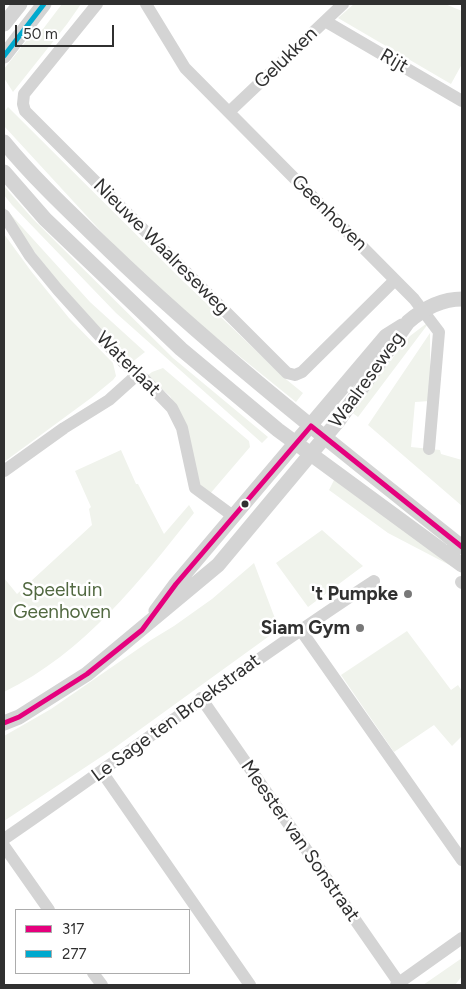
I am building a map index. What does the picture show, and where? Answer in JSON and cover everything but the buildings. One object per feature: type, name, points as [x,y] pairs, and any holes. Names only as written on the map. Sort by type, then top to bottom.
[{"type":"street","points":[[4,24],[20,4]]},
{"type":"street","points":[[4,56],[44,4]]},
{"type":"street","name":"Nieuwe Waalreseweg","points":[[98,4],[24,94],[23,104],[25,111],[287,373],[295,375],[302,372],[395,280]]},
{"type":"street","name":"Geenhoven","points":[[146,4],[185,68],[414,299],[439,332],[429,449]]},
{"type":"street","name":"Gelukken","points":[[229,112],[343,4]]},
{"type":"street","name":"Rijt","points":[[325,21],[462,101]]},
{"type":"street","name":"Nieuwe Waalreseweg","points":[[4,142],[61,204],[199,334],[325,438],[462,547]]},
{"type":"street","points":[[4,172],[45,219],[181,349],[310,455],[462,565]]},
{"type":"street","name":"Waterlaat","points":[[4,215],[30,256],[58,290],[124,363],[138,374],[172,408],[182,428],[195,488],[234,516]]},
{"type":"street","name":"Waalreseweg","points":[[142,630],[176,584],[386,336],[408,322],[422,310],[453,299],[462,299]]},
{"type":"street","name":"Waalreseweg","points":[[142,630],[218,565],[340,420],[408,322]]},
{"type":"street","points":[[4,471],[64,428],[109,400],[138,374]]},
{"type":"street","name":"Le Sage ten Broekstraat","points":[[4,839],[102,772],[300,629],[374,581]]},
{"type":"street","points":[[300,629],[462,860]]},
{"type":"street","points":[[4,723],[19,716],[87,674],[142,630]]},
{"type":"street","name":"Meester van Sonstraat","points":[[202,698],[397,984]]},
{"type":"street","points":[[102,772],[250,985]]},
{"type":"street","points":[[4,846],[48,909]]},
{"type":"street","points":[[397,984],[462,938]]},
{"type":"street","points":[[94,974],[102,985]]},
{"type":"green space","points":[[62,4],[81,4],[13,92],[4,78],[4,69],[27,40],[43,29]]},
{"type":"green space","points":[[354,4],[445,4],[462,11],[462,64],[451,84],[338,18]]},
{"type":"green space","points":[[8,107],[184,282],[303,393],[296,402],[207,330],[118,250],[4,126],[4,112]]},
{"type":"green space","points":[[4,186],[33,219],[173,358],[268,437],[262,443],[116,313],[12,205],[4,195]]},
{"type":"green space","points":[[4,207],[90,302],[145,352],[131,363],[77,308],[4,212]]},
{"type":"green space","points":[[4,234],[69,318],[113,363],[116,376],[91,398],[4,462]]},
{"type":"green space","points":[[431,320],[358,417],[350,411],[410,336]]},
{"type":"green space","points":[[430,333],[430,401],[415,402],[411,447],[440,450],[441,454],[462,460],[462,506],[368,425]]},
{"type":"green space","points":[[163,368],[249,441],[250,447],[209,495],[198,485],[176,407],[170,396],[147,376]]},
{"type":"green space","name":"Speeltuin Geenhoven","points":[[121,450],[136,484],[138,484],[164,534],[189,505],[194,513],[131,589],[85,636],[33,676],[4,692],[4,578],[17,594],[92,525],[89,509],[91,507],[75,471]]},
{"type":"green space","points":[[335,478],[462,571],[462,574],[457,569],[388,533],[329,490]]},
{"type":"green space","points":[[322,530],[363,566],[308,607],[276,563]]},
{"type":"green space","points":[[254,563],[279,629],[113,749],[4,821],[4,736],[51,709],[174,626],[212,599]]},
{"type":"green space","points":[[407,631],[451,690],[458,685],[462,691],[462,736],[452,746],[434,725],[394,752],[341,675]]},
{"type":"green space","points":[[462,958],[462,976],[455,985],[423,985]]},
{"type":"transit line","name":"277","points":[[4,56],[44,4]]},
{"type":"transit line","name":"317","points":[[4,723],[19,717],[87,674],[142,630],[176,584],[311,426],[462,547]]},
{"type":"place","name":"'t Pumpke","points":[[408,594]]},
{"type":"place","name":"Siam Gym","points":[[360,628]]}]
